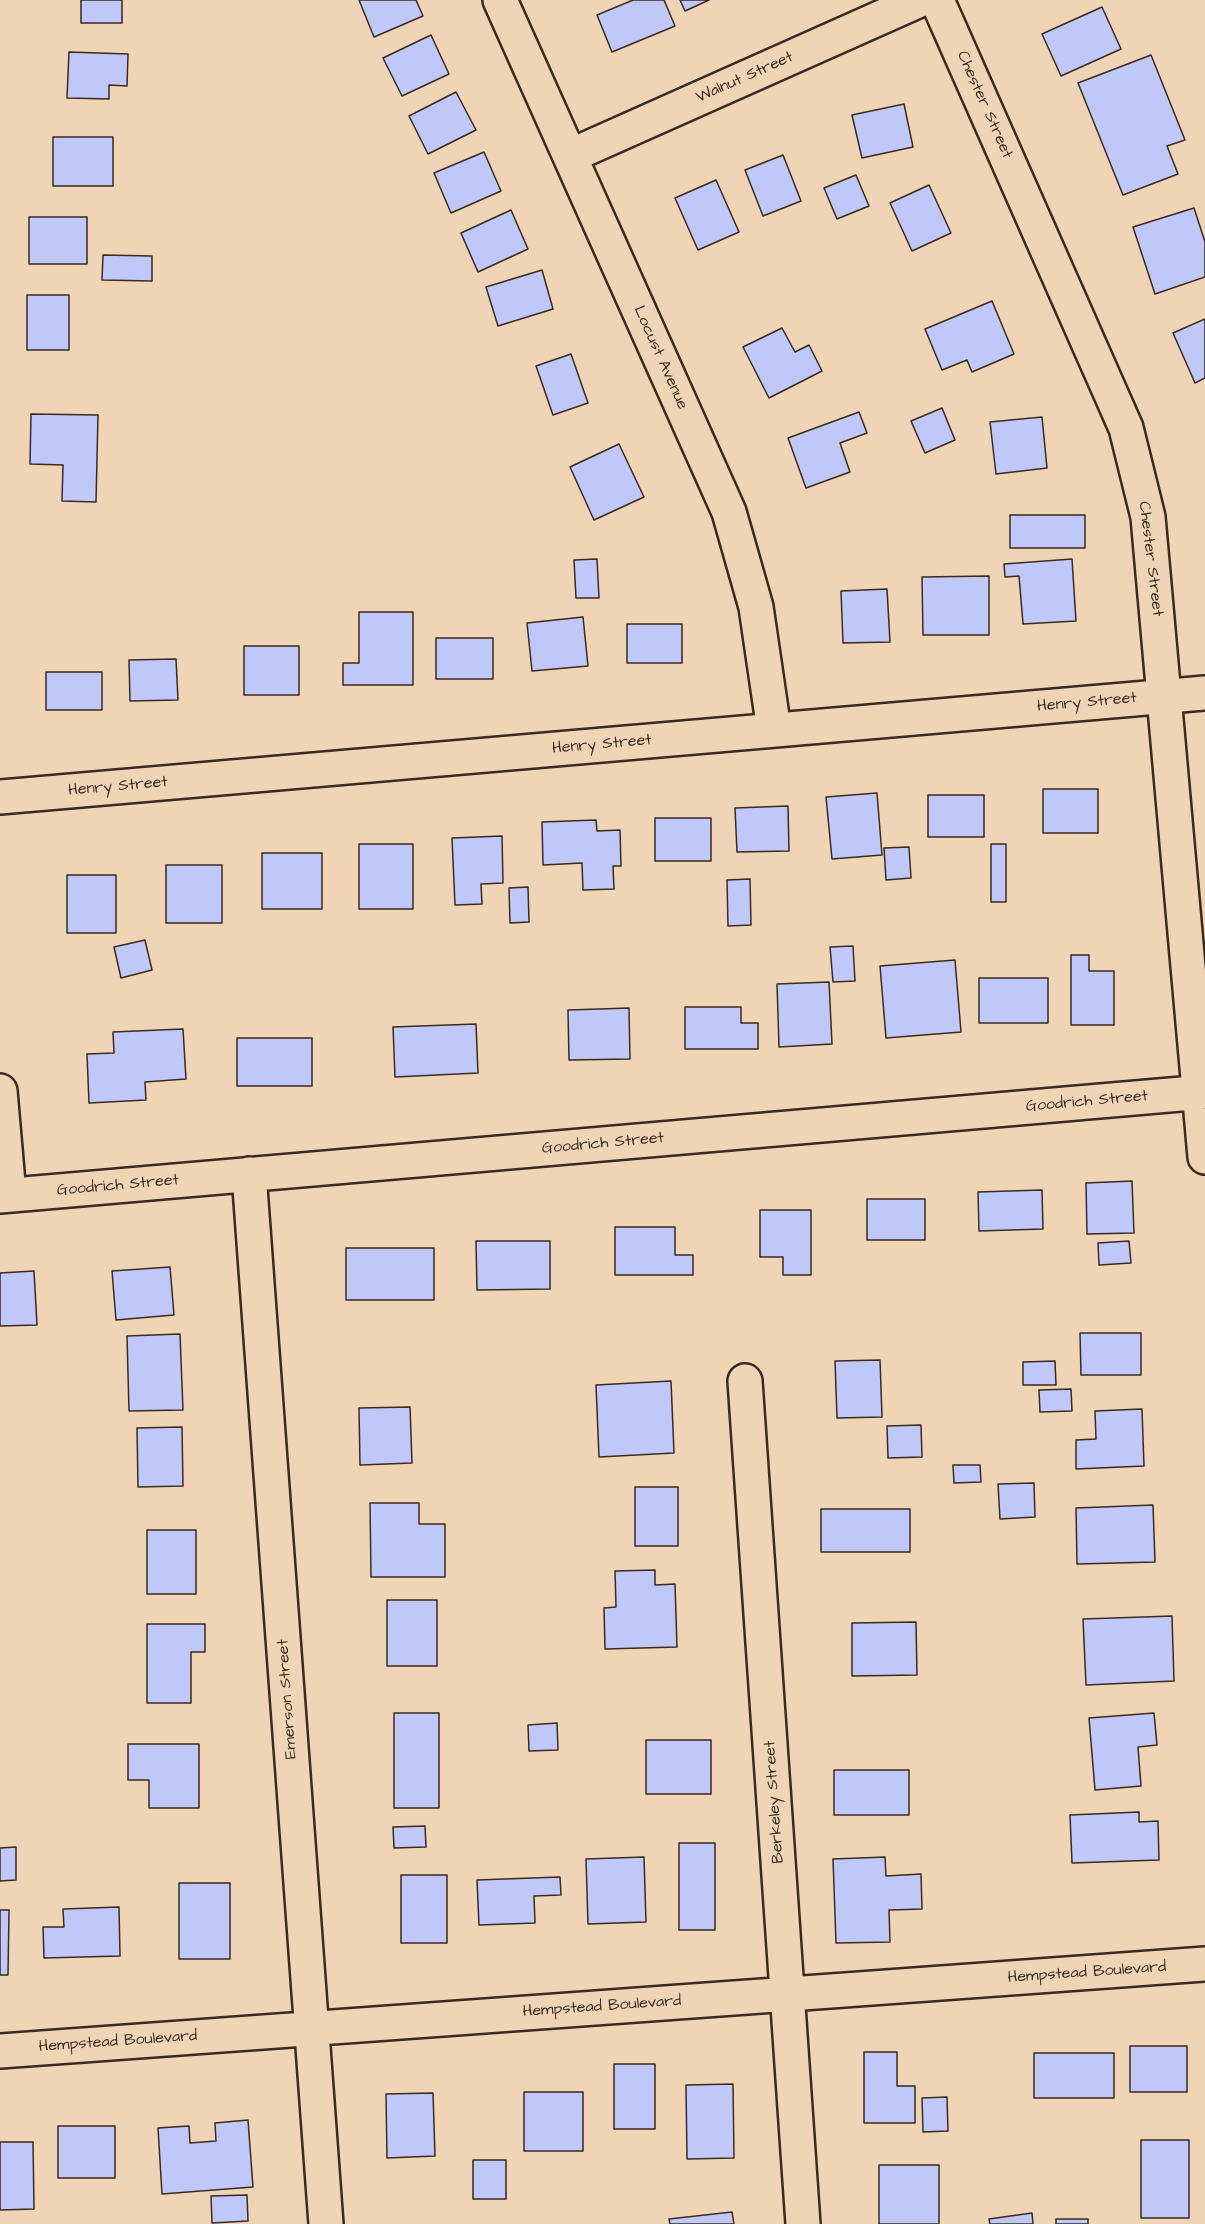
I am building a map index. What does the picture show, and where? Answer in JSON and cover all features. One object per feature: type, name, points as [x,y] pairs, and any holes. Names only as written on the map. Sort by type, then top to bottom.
[{"type":"street","name":"Locust Avenue","points":[[500,0],[729,512],[756,608],[774,730]]},
{"type":"street","name":"Walnut Street","points":[[570,156],[920,0]]},
{"type":"street","name":"Chester Street","points":[[937,0],[1126,428],[1148,517],[1202,1092],[1205,1157]]},
{"type":"street","name":"Henry Street","points":[[0,797],[1205,693]]},
{"type":"street","points":[[0,1091],[4,1195]]},
{"type":"street","name":"Goodrich Street","points":[[4,1195],[1202,1092]]},
{"type":"street","name":"Emerson Street","points":[[249,1174],[326,2224]]},
{"type":"street","name":"Berkeley Street","points":[[745,1381],[789,1994],[803,2224]]},
{"type":"street","name":"Hempstead Boulevard","points":[[0,2051],[1205,1964]]},
{"type":"building","points":[[81,0],[122,0],[122,23],[81,23]]},
{"type":"building","points":[[359,0],[416,0],[423,16],[374,37]]},
{"type":"building","points":[[633,0],[664,0],[675,26],[612,52],[597,15]]},
{"type":"building","points":[[680,0],[709,0],[685,11]]},
{"type":"building","points":[[1102,7],[1121,49],[1061,76],[1042,34]]},
{"type":"building","points":[[431,35],[449,74],[402,96],[383,58]]},
{"type":"building","points":[[69,52],[128,54],[127,86],[109,85],[109,99],[67,98]]},
{"type":"building","points":[[1151,55],[1185,140],[1167,146],[1178,174],[1123,195],[1078,83]]},
{"type":"building","points":[[456,92],[476,130],[428,154],[409,116]]},
{"type":"building","points":[[904,104],[913,147],[862,158],[852,115]]},
{"type":"building","points":[[53,137],[113,137],[113,186],[53,186]]},
{"type":"building","points":[[484,152],[501,191],[451,213],[434,173]]},
{"type":"building","points":[[783,155],[801,201],[763,216],[745,170]]},
{"type":"building","points":[[856,175],[869,206],[837,219],[824,188]]},
{"type":"building","points":[[716,180],[739,232],[698,250],[675,198]]},
{"type":"building","points":[[929,185],[951,233],[912,251],[890,203]]},
{"type":"building","points":[[1194,208],[1205,242],[1205,277],[1155,294],[1133,227]]},
{"type":"building","points":[[511,210],[528,249],[478,272],[461,233]]},
{"type":"building","points":[[29,217],[87,217],[87,264],[29,264]]},
{"type":"building","points":[[103,255],[152,256],[152,281],[102,280]]},
{"type":"building","points":[[542,270],[553,309],[498,326],[486,287]]},
{"type":"building","points":[[27,295],[69,295],[69,350],[27,350]]},
{"type":"building","points":[[992,301],[1014,354],[972,372],[967,360],[942,370],[925,329]]},
{"type":"building","points":[[1205,319],[1205,378],[1195,383],[1173,333]]},
{"type":"building","points":[[782,328],[795,352],[809,345],[822,371],[769,398],[743,347]]},
{"type":"building","points":[[571,354],[588,403],[553,415],[536,366]]},
{"type":"building","points":[[942,408],[955,440],[925,453],[911,421]]},
{"type":"building","points":[[859,412],[867,433],[840,443],[850,472],[806,488],[788,438]]},
{"type":"building","points":[[31,414],[98,415],[96,502],[62,501],[63,465],[30,464]]},
{"type":"building","points":[[1042,417],[1047,468],[996,474],[990,422]]},
{"type":"building","points":[[619,444],[644,497],[594,520],[570,467]]},
{"type":"building","points":[[1010,515],[1085,515],[1085,548],[1010,548]]},
{"type":"building","points":[[597,559],[599,598],[576,598],[574,560]]},
{"type":"building","points":[[1072,559],[1076,621],[1023,624],[1019,576],[1005,577],[1004,564]]},
{"type":"building","points":[[989,576],[989,635],[923,635],[922,577]]},
{"type":"building","points":[[887,589],[890,642],[843,643],[841,591]]},
{"type":"building","points":[[359,612],[413,612],[413,685],[343,685],[343,663],[359,663]]},
{"type":"building","points":[[583,617],[588,666],[532,671],[527,623]]},
{"type":"building","points":[[627,624],[682,624],[682,663],[627,663]]},
{"type":"building","points":[[436,638],[493,638],[493,679],[436,679]]},
{"type":"building","points":[[244,646],[299,646],[299,695],[244,695]]},
{"type":"building","points":[[176,659],[178,700],[130,701],[129,660]]},
{"type":"building","points":[[46,672],[102,672],[102,710],[46,710]]},
{"type":"building","points":[[1043,789],[1098,789],[1098,833],[1043,833]]},
{"type":"building","points":[[877,793],[882,855],[832,859],[826,797]]},
{"type":"building","points":[[928,795],[984,795],[984,837],[928,837]]},
{"type":"building","points":[[788,806],[789,851],[737,852],[735,808]]},
{"type":"building","points":[[655,818],[711,818],[711,861],[655,861]]},
{"type":"building","points":[[596,820],[597,831],[620,830],[621,866],[613,866],[614,889],[583,890],[582,863],[543,865],[542,822]]},
{"type":"building","points":[[502,836],[503,883],[481,884],[482,904],[455,905],[452,838]]},
{"type":"building","points":[[359,844],[413,844],[413,909],[359,909]]},
{"type":"building","points":[[991,844],[1006,844],[1006,902],[991,902]]},
{"type":"building","points":[[909,847],[911,878],[886,880],[884,848]]},
{"type":"building","points":[[262,853],[322,853],[322,909],[262,909]]},
{"type":"building","points":[[166,865],[222,865],[222,923],[166,923]]},
{"type":"building","points":[[67,875],[116,875],[116,933],[67,933]]},
{"type":"building","points":[[750,879],[751,925],[728,926],[727,880]]},
{"type":"building","points":[[528,887],[529,922],[510,923],[509,888]]},
{"type":"building","points":[[145,940],[152,970],[121,978],[114,947]]},
{"type":"building","points":[[853,946],[855,981],[833,982],[830,947]]},
{"type":"building","points":[[1071,955],[1089,955],[1089,971],[1114,971],[1114,1025],[1071,1025]]},
{"type":"building","points":[[955,960],[961,1032],[886,1038],[880,966]]},
{"type":"building","points":[[979,978],[1048,978],[1048,1023],[979,1023]]},
{"type":"building","points":[[829,982],[832,1044],[779,1047],[777,984]]},
{"type":"building","points":[[685,1007],[741,1007],[741,1023],[758,1023],[758,1049],[685,1049]]},
{"type":"building","points":[[629,1008],[630,1059],[569,1060],[568,1010]]},
{"type":"building","points":[[476,1024],[478,1073],[395,1077],[393,1027]]},
{"type":"building","points":[[183,1029],[186,1079],[145,1082],[146,1100],[89,1103],[87,1054],[114,1053],[113,1032]]},
{"type":"building","points":[[237,1038],[312,1038],[312,1086],[237,1086]]},
{"type":"building","points":[[1132,1181],[1134,1233],[1087,1234],[1086,1183]]},
{"type":"building","points":[[1042,1190],[1043,1229],[979,1231],[978,1192]]},
{"type":"building","points":[[867,1199],[925,1199],[925,1240],[867,1240]]},
{"type":"building","points":[[760,1210],[811,1210],[811,1275],[783,1275],[783,1257],[760,1257]]},
{"type":"building","points":[[615,1227],[675,1227],[675,1255],[693,1255],[693,1275],[615,1275]]},
{"type":"building","points":[[476,1241],[550,1241],[550,1289],[477,1290]]},
{"type":"building","points":[[1129,1241],[1131,1263],[1099,1265],[1098,1243]]},
{"type":"building","points":[[346,1248],[434,1248],[434,1300],[346,1300]]},
{"type":"building","points":[[170,1267],[174,1315],[116,1320],[112,1271]]},
{"type":"building","points":[[34,1271],[37,1325],[0,1326],[0,1273]]},
{"type":"building","points":[[1080,1333],[1141,1333],[1141,1375],[1081,1375]]},
{"type":"building","points":[[180,1334],[183,1410],[129,1411],[127,1336]]},
{"type":"building","points":[[880,1360],[882,1417],[837,1418],[835,1361]]},
{"type":"building","points":[[1055,1361],[1056,1385],[1023,1385],[1023,1362]]},
{"type":"building","points":[[671,1381],[674,1453],[599,1457],[596,1385]]},
{"type":"building","points":[[1071,1389],[1072,1411],[1040,1412],[1039,1390]]},
{"type":"building","points":[[410,1407],[412,1463],[360,1465],[359,1408]]},
{"type":"building","points":[[1142,1409],[1144,1466],[1076,1469],[1076,1440],[1096,1439],[1095,1411]]},
{"type":"building","points":[[921,1425],[922,1457],[888,1458],[887,1426]]},
{"type":"building","points":[[182,1427],[183,1486],[138,1487],[137,1428]]},
{"type":"building","points":[[953,1465],[980,1465],[981,1482],[954,1483]]},
{"type":"building","points":[[1034,1483],[1035,1517],[1000,1519],[998,1484]]},
{"type":"building","points":[[635,1487],[678,1487],[678,1546],[635,1546]]},
{"type":"building","points":[[370,1503],[419,1503],[419,1524],[445,1524],[445,1577],[371,1577]]},
{"type":"building","points":[[1153,1505],[1155,1562],[1077,1564],[1076,1508]]},
{"type":"building","points":[[821,1509],[910,1509],[910,1552],[821,1552]]},
{"type":"building","points":[[147,1530],[196,1530],[196,1594],[147,1594]]},
{"type":"building","points":[[655,1570],[655,1585],[675,1584],[677,1647],[605,1649],[604,1608],[616,1607],[615,1571]]},
{"type":"building","points":[[387,1600],[437,1600],[437,1666],[387,1666]]},
{"type":"building","points":[[1172,1616],[1174,1681],[1086,1685],[1083,1619]]},
{"type":"building","points":[[916,1622],[917,1675],[852,1676],[852,1623]]},
{"type":"building","points":[[147,1624],[205,1624],[205,1652],[191,1652],[191,1703],[147,1703]]},
{"type":"building","points":[[394,1713],[439,1713],[439,1808],[394,1808]]},
{"type":"building","points":[[1154,1713],[1157,1745],[1138,1747],[1141,1786],[1095,1790],[1089,1718]]},
{"type":"building","points":[[557,1723],[558,1750],[529,1751],[528,1725]]},
{"type":"building","points":[[646,1740],[711,1740],[711,1794],[646,1794]]},
{"type":"building","points":[[128,1744],[199,1744],[199,1808],[149,1808],[149,1780],[128,1780]]},
{"type":"building","points":[[834,1770],[909,1770],[909,1815],[834,1815]]},
{"type":"building","points":[[1139,1812],[1139,1822],[1158,1821],[1159,1860],[1072,1863],[1070,1815]]},
{"type":"building","points":[[425,1826],[426,1847],[394,1848],[393,1827]]},
{"type":"building","points":[[679,1843],[715,1843],[715,1930],[679,1930]]},
{"type":"building","points":[[16,1847],[16,1880],[0,1881],[0,1848]]},
{"type":"building","points":[[644,1857],[646,1922],[588,1924],[586,1859]]},
{"type":"building","points":[[885,1857],[886,1876],[921,1874],[922,1909],[889,1910],[890,1942],[836,1943],[833,1859]]},
{"type":"building","points":[[401,1875],[447,1875],[447,1943],[401,1943]]},
{"type":"building","points":[[560,1877],[561,1895],[534,1896],[535,1923],[479,1925],[477,1880]]},
{"type":"building","points":[[179,1883],[230,1883],[230,1959],[179,1959]]},
{"type":"building","points":[[119,1907],[120,1956],[44,1958],[43,1927],[64,1927],[63,1909]]},
{"type":"building","points":[[0,1910],[9,1910],[8,1975],[0,1975]]},
{"type":"building","points":[[1130,2046],[1187,2046],[1187,2092],[1130,2092]]},
{"type":"building","points":[[864,2052],[897,2052],[897,2086],[915,2086],[915,2123],[864,2123]]},
{"type":"building","points":[[1034,2053],[1114,2053],[1114,2098],[1034,2098]]},
{"type":"building","points":[[614,2064],[655,2064],[655,2129],[614,2129]]},
{"type":"building","points":[[733,2084],[734,2158],[687,2159],[686,2085]]},
{"type":"building","points":[[524,2092],[583,2092],[583,2151],[524,2151]]},
{"type":"building","points":[[433,2093],[435,2156],[387,2158],[386,2094]]},
{"type":"building","points":[[947,2097],[948,2131],[923,2132],[922,2098]]},
{"type":"building","points":[[248,2120],[253,2187],[162,2194],[158,2128],[189,2126],[190,2143],[216,2141],[215,2123]]},
{"type":"building","points":[[58,2126],[115,2126],[115,2178],[58,2178]]},
{"type":"building","points":[[1141,2140],[1189,2140],[1189,2218],[1141,2218]]},
{"type":"building","points":[[0,2142],[33,2142],[34,2209],[0,2210]]},
{"type":"building","points":[[473,2160],[506,2160],[506,2199],[473,2199]]},
{"type":"building","points":[[879,2165],[939,2165],[939,2224],[879,2224]]},
{"type":"building","points":[[247,2195],[248,2221],[212,2223],[211,2196]]},
{"type":"building","points":[[732,2212],[734,2224],[670,2224],[669,2219]]},
{"type":"building","points":[[1032,2213],[1033,2224],[990,2224],[989,2219]]},
{"type":"building","points":[[1056,2219],[1088,2219],[1088,2224],[1056,2224]]}]
